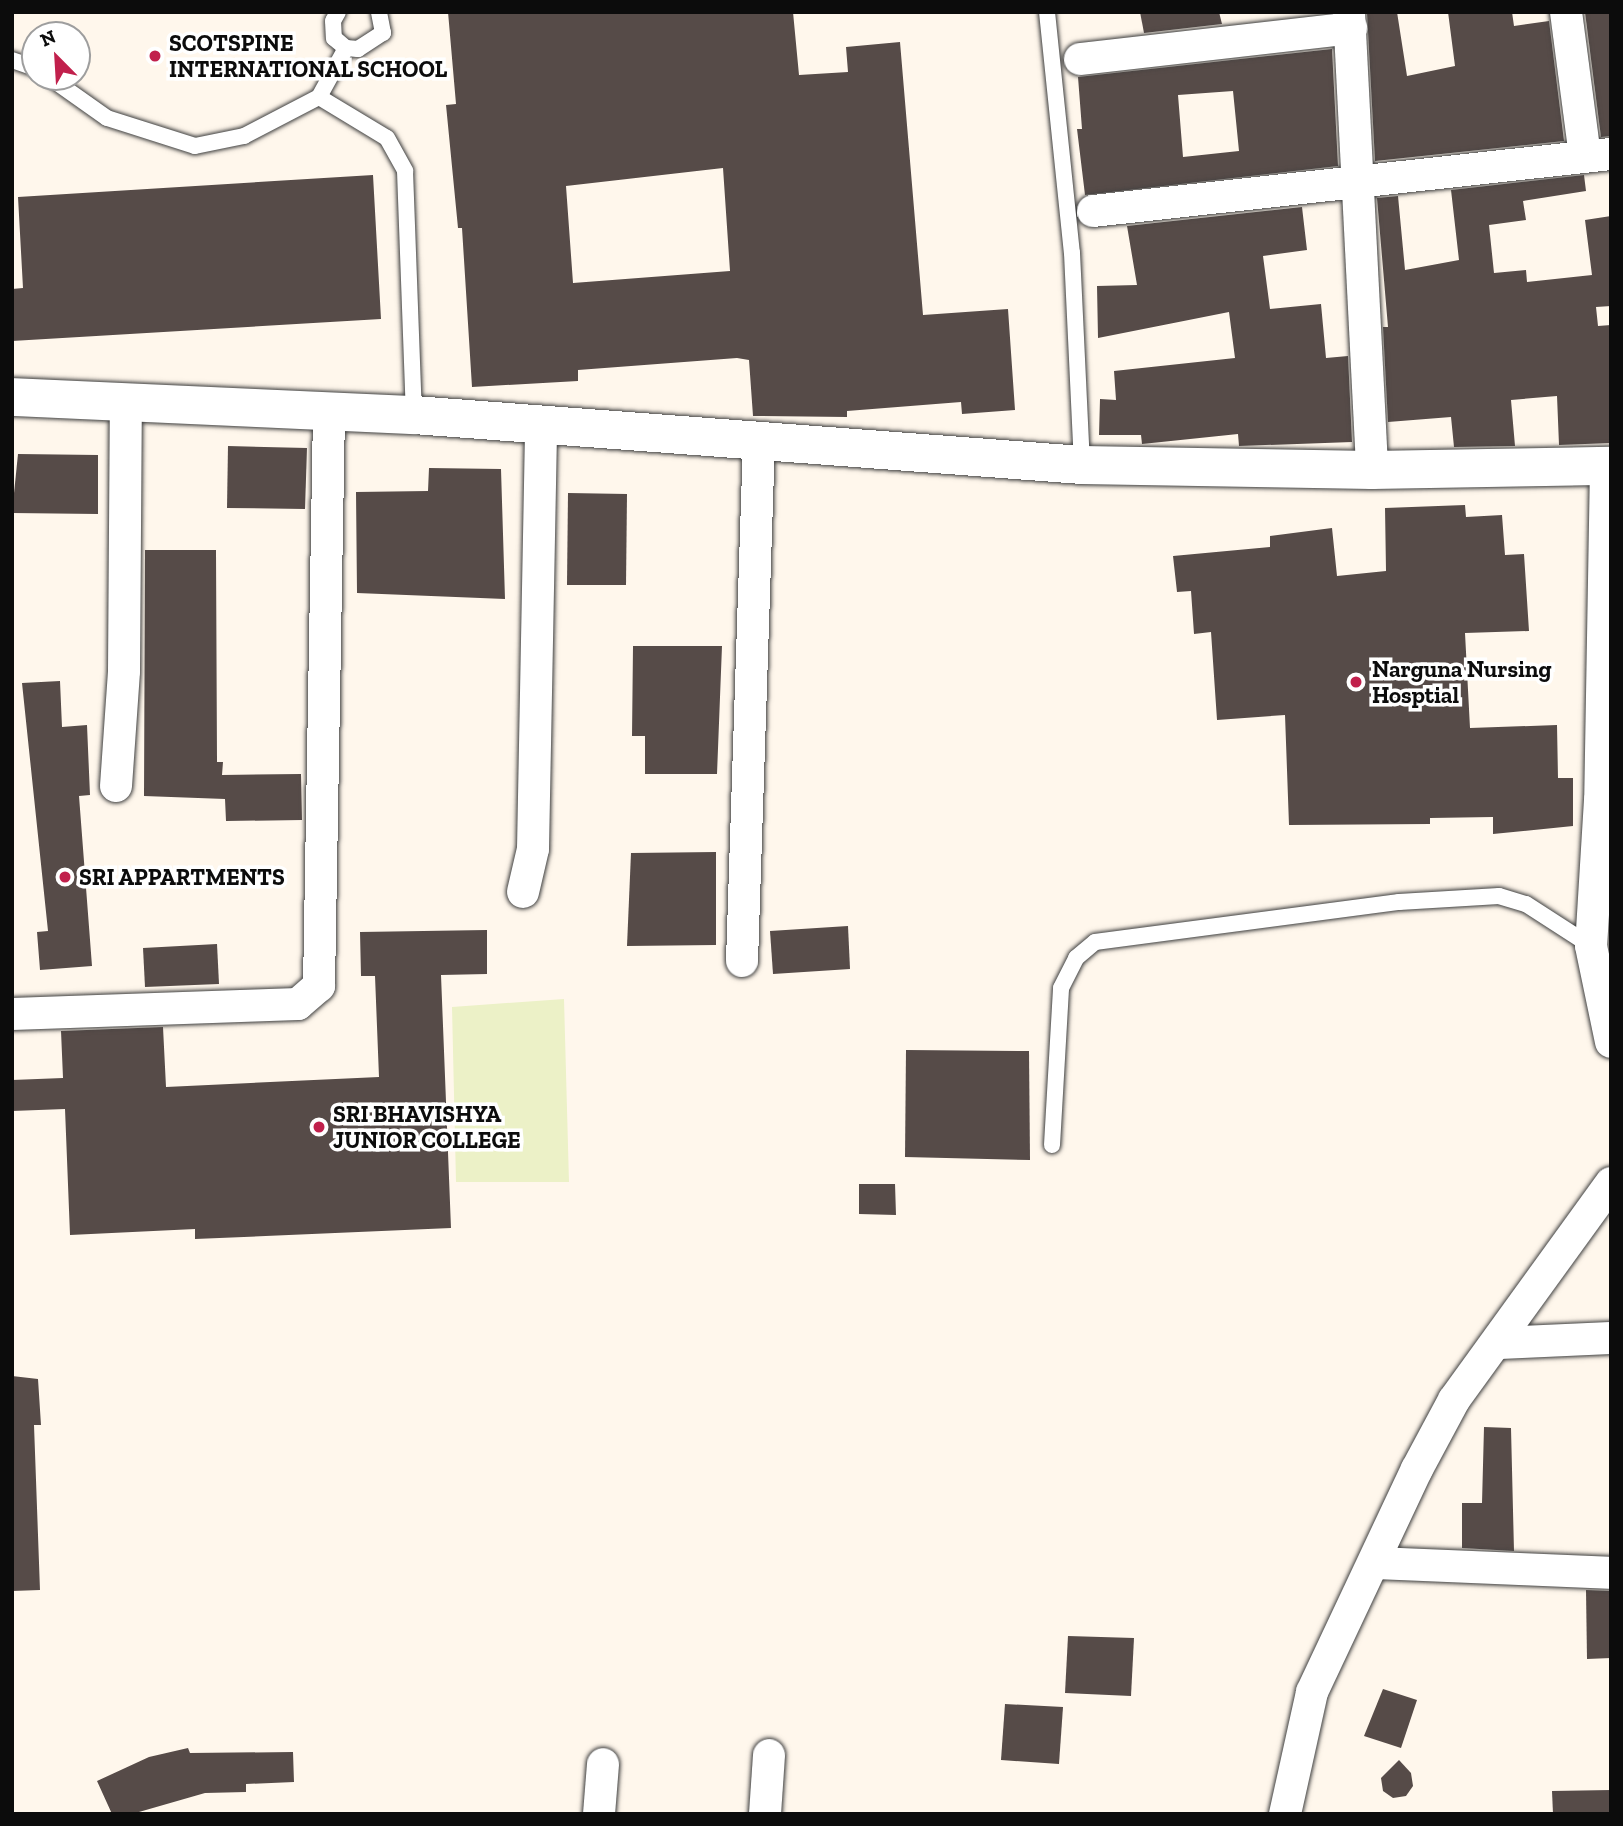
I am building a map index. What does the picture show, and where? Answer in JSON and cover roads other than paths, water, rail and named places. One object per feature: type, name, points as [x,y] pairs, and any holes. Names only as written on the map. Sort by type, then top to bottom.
[{"type":"street","points":[[1093,211],[1361,185],[1598,155],[1566,12]]},
{"type":"street","points":[[1080,59],[1350,20],[1361,185],[1372,470]]},
{"type":"street","points":[[12,397],[541,423],[1082,465],[1372,470],[1609,466],[1600,800],[1591,946],[1611,1042]]},
{"type":"street","points":[[116,786],[124,671],[126,404]]},
{"type":"street","points":[[12,1014],[298,1003],[319,986],[329,414]]},
{"type":"street","points":[[523,892],[533,849],[541,423]]},
{"type":"street","points":[[742,961],[760,441]]},
{"type":"street","points":[[1285,1814],[1312,1692],[1454,1400],[1499,1343],[1611,1183]]},
{"type":"street","points":[[1499,1343],[1611,1338]]},
{"type":"street","points":[[1374,1563],[1611,1573]]},
{"type":"street","points":[[765,1814],[769,1755]]},
{"type":"street","points":[[599,1814],[603,1764]]},
{"type":"lane","points":[[338,12],[332,21],[334,38],[346,48],[372,44],[383,33],[379,12]]},
{"type":"lane","points":[[1047,12],[1072,253],[1082,465]]},
{"type":"lane","points":[[69,91],[107,118],[195,146],[244,136],[319,97],[346,48]]},
{"type":"lane","points":[[319,97],[387,138],[405,172],[414,415]]},
{"type":"lane","points":[[1052,1145],[1061,988],[1076,958],[1095,942],[1399,902],[1499,896],[1526,904],[1591,946]]},
{"type":"place","name":"SCOTSPINE INTERNATIONAL SCHOOL","points":[[155,56]]},
{"type":"place","name":"Narguna Nursing Hosptial","points":[[1356,682]]},
{"type":"place","name":"SRI APPARTMENTS","points":[[65,877]]},
{"type":"place","name":"SRI BHAVISHYA JUNIOR COLLEGE","points":[[319,1127]]}]
